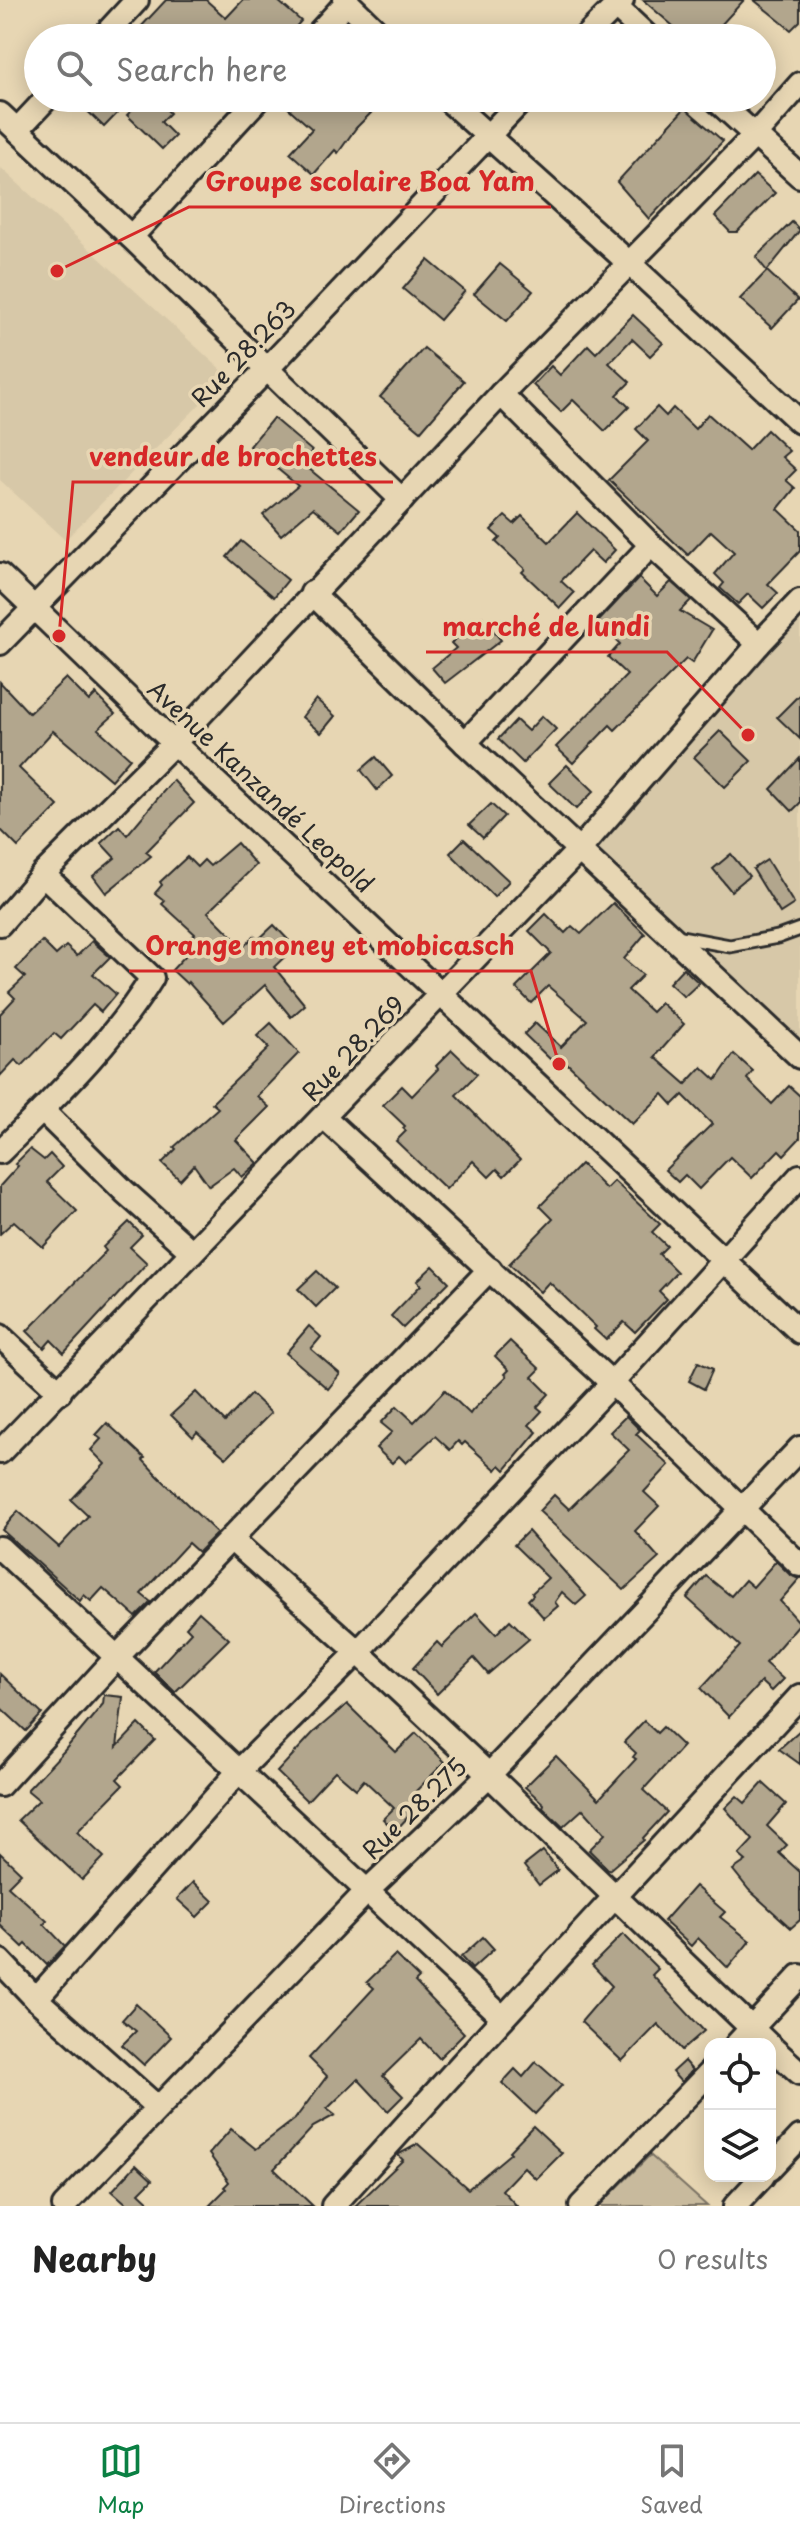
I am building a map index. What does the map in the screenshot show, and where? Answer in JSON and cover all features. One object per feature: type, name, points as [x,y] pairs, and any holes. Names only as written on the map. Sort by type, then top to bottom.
[{"type":"street","points":[[115,24],[137,0]]},
{"type":"street","points":[[326,24],[346,1],[370,24]]},
{"type":"street","points":[[598,24],[619,4],[637,24]]},
{"type":"street","points":[[776,111],[800,84]]},
{"type":"street","points":[[17,130],[34,112]]},
{"type":"street","points":[[131,237],[246,112]]},
{"type":"street","points":[[460,112],[800,422]]},
{"type":"street","name":"Rue 28.263","points":[[0,643],[267,369],[510,112]]},
{"type":"street","points":[[729,112],[800,176]]},
{"type":"street","points":[[0,924],[43,874],[174,743],[501,394],[775,112]]},
{"type":"street","points":[[0,114],[402,500]]},
{"type":"street","points":[[501,394],[651,545],[759,644]]},
{"type":"street","points":[[465,743],[651,545]]},
{"type":"street","name":"Avenue Kanzandé Leopold","points":[[0,575],[721,1261],[800,1332]]},
{"type":"street","points":[[312,593],[465,743],[800,1057]]},
{"type":"street","name":"Rue 28.269","points":[[0,1452],[442,996],[579,850],[800,601]]},
{"type":"street","points":[[0,1152],[136,1006],[152,978],[43,874]]},
{"type":"street","points":[[42,1110],[125,1192],[192,1252]]},
{"type":"street","points":[[324,1117],[612,1383],[800,1565]]},
{"type":"street","points":[[36,1999],[239,1771],[358,1652],[612,1383],[800,1176]]},
{"type":"street","points":[[0,1785],[117,1657],[490,1269]]},
{"type":"street","points":[[0,1336],[60,1392]]},
{"type":"street","name":"Rue 28.275","points":[[68,2205],[367,1891],[489,1775],[800,1448]]},
{"type":"street","points":[[231,1539],[489,1775],[754,2038]]},
{"type":"street","points":[[0,1548],[503,2018]]},
{"type":"street","points":[[333,2206],[800,1696]]},
{"type":"street","points":[[0,1961],[36,1999],[158,2108]]},
{"type":"street","points":[[759,2038],[800,1976]]},
{"type":"street","points":[[776,2055],[800,2073]]},
{"type":"street","points":[[581,2206],[704,2078]]},
{"type":"street","points":[[776,2163],[800,2137]]},
{"type":"street","points":[[735,2206],[757,2182]]},
{"type":"lane","points":[[670,935],[730,946],[778,937],[800,929]]},
{"type":"shaded area","points":[[0,167],[228,376],[65,540],[0,480]]},
{"type":"shaded area","points":[[800,619],[800,1052],[591,851]]},
{"type":"shaded area","points":[[650,2155],[707,2206],[599,2206]]},
{"type":"building","points":[[166,0],[206,0],[226,18],[243,0],[277,0],[301,21],[298,24],[144,24]]},
{"type":"building","points":[[643,0],[744,0],[722,24],[671,24]]},
{"type":"building","points":[[754,0],[800,0],[800,21],[791,30]]},
{"type":"building","points":[[88,112],[118,112],[104,127]]},
{"type":"building","points":[[130,112],[169,112],[161,122],[175,136],[162,149],[127,115]]},
{"type":"building","points":[[293,112],[372,112],[338,153],[335,150],[314,174],[290,153],[312,129]]},
{"type":"building","points":[[681,112],[690,112],[723,141],[649,219],[617,182]]},
{"type":"building","points":[[755,175],[775,193],[737,232],[730,232],[715,216]]},
{"type":"building","points":[[792,222],[800,230],[767,271],[756,257]]},
{"type":"building","points":[[428,260],[465,291],[440,320],[403,289]]},
{"type":"building","points":[[500,264],[533,291],[507,321],[474,294]]},
{"type":"building","points":[[767,271],[798,300],[772,328],[740,299]]},
{"type":"building","points":[[633,315],[663,343],[650,356],[632,339],[609,363],[630,382],[617,395],[629,407],[605,431],[573,400],[561,412],[533,385],[551,366],[560,375],[588,345],[596,353]]},
{"type":"building","points":[[424,348],[464,381],[421,431],[380,397]]},
{"type":"building","points":[[657,407],[666,416],[673,408],[695,429],[708,414],[748,450],[767,430],[789,451],[782,457],[796,470],[786,480],[795,488],[778,509],[800,530],[800,551],[768,584],[778,593],[763,608],[748,594],[738,604],[720,588],[724,583],[715,574],[734,552],[711,531],[688,555],[609,480],[648,441],[636,429]]},
{"type":"building","points":[[273,418],[312,451],[302,463],[359,510],[341,531],[313,508],[281,535],[263,515],[298,486],[250,446]]},
{"type":"building","points":[[577,513],[615,550],[603,563],[590,551],[561,581],[574,593],[560,608],[522,572],[525,569],[496,542],[500,538],[491,530],[505,516],[514,524],[522,516],[549,542]]},
{"type":"building","points":[[241,541],[288,580],[274,597],[227,557]]},
{"type":"building","points":[[639,578],[657,596],[671,582],[691,600],[680,611],[712,630],[692,663],[686,659],[615,730],[610,725],[573,763],[556,747],[627,675],[608,657],[620,644],[598,622]]},
{"type":"building","points":[[482,617],[501,640],[445,683],[432,668],[456,648],[451,643]]},
{"type":"building","points":[[66,678],[89,701],[96,694],[115,714],[98,729],[130,758],[111,780],[53,731],[19,768],[58,806],[18,847],[0,829],[0,682],[29,713]]},
{"type":"building","points":[[800,694],[800,739],[777,717]]},
{"type":"building","points":[[316,699],[335,716],[321,733],[302,717]]},
{"type":"building","points":[[542,716],[556,729],[523,763],[498,739],[516,720],[528,731]]},
{"type":"building","points":[[720,731],[751,761],[725,787],[694,757]]},
{"type":"building","points":[[376,757],[392,776],[377,790],[361,770]]},
{"type":"building","points":[[800,758],[800,803],[792,811],[771,789]]},
{"type":"building","points":[[567,765],[594,791],[576,809],[549,783]]},
{"type":"building","points":[[173,780],[194,803],[146,852],[151,856],[106,893],[93,876],[115,858],[101,843],[119,826],[127,835]]},
{"type":"building","points":[[491,804],[504,816],[483,838],[469,825]]},
{"type":"building","points":[[464,839],[509,881],[494,897],[450,853]]},
{"type":"building","points":[[237,843],[256,865],[208,912],[243,947],[254,936],[258,940],[274,925],[295,947],[274,967],[305,1005],[291,1017],[265,985],[224,1022],[188,982],[172,970],[185,956],[179,950],[195,934],[162,904],[165,901],[155,893],[162,885],[160,882],[187,857],[197,867],[204,860],[210,866]]},
{"type":"building","points":[[731,854],[749,876],[731,891],[713,869]]},
{"type":"building","points":[[767,860],[794,904],[780,913],[753,869]]},
{"type":"building","points":[[613,903],[645,934],[624,959],[643,975],[628,990],[652,1012],[661,1003],[684,1024],[655,1057],[686,1084],[702,1067],[716,1080],[734,1054],[753,1071],[747,1079],[772,1104],[789,1086],[800,1096],[800,1138],[784,1155],[779,1150],[752,1178],[730,1157],[699,1189],[685,1175],[678,1182],[665,1170],[712,1124],[683,1095],[673,1105],[663,1094],[632,1124],[557,1054],[551,1060],[524,1034],[535,1023],[561,1047],[587,1020],[548,986],[531,1003],[516,988],[551,953],[529,931],[546,914],[565,933],[572,926],[581,934]]},
{"type":"building","points":[[42,941],[56,955],[66,946],[77,956],[92,941],[110,957],[93,974],[116,994],[101,1012],[93,1005],[61,1039],[54,1033],[22,1066],[15,1060],[0,1076],[0,1014],[15,998],[9,992],[25,977],[16,969]]},
{"type":"building","points":[[683,968],[699,983],[684,997],[669,983]]},
{"type":"building","points":[[271,1023],[299,1053],[257,1096],[269,1107],[236,1140],[258,1163],[242,1177],[234,1168],[209,1186],[194,1165],[180,1180],[162,1163],[176,1149],[174,1147],[218,1108],[212,1103],[269,1048],[257,1036]]},
{"type":"building","points":[[452,1050],[477,1074],[456,1095],[520,1160],[504,1176],[497,1169],[489,1177],[473,1161],[446,1189],[396,1141],[406,1131],[405,1126],[383,1105],[402,1086],[412,1096]]},
{"type":"building","points":[[30,1149],[44,1160],[50,1154],[62,1167],[47,1182],[77,1211],[43,1247],[14,1221],[0,1234],[0,1186]]},
{"type":"building","points":[[581,1164],[606,1189],[614,1181],[660,1224],[652,1232],[667,1246],[659,1254],[677,1272],[659,1291],[667,1299],[635,1332],[624,1322],[606,1340],[549,1282],[540,1292],[509,1264],[553,1219],[540,1206]]},
{"type":"building","points":[[129,1222],[142,1235],[130,1247],[147,1263],[64,1353],[51,1340],[44,1348],[27,1331],[106,1251],[103,1247]]},
{"type":"building","points":[[433,1266],[449,1282],[403,1328],[391,1316],[421,1285],[417,1281]]},
{"type":"building","points":[[317,1271],[335,1288],[316,1307],[298,1289]]},
{"type":"building","points":[[309,1326],[321,1337],[311,1349],[340,1374],[328,1389],[286,1353]]},
{"type":"building","points":[[510,1341],[540,1369],[532,1377],[549,1394],[537,1407],[542,1411],[529,1425],[537,1432],[505,1470],[500,1465],[496,1470],[465,1442],[462,1445],[458,1441],[450,1450],[435,1436],[406,1463],[399,1456],[392,1463],[376,1448],[392,1432],[381,1423],[397,1406],[414,1422],[445,1390],[470,1414],[507,1376],[505,1374],[509,1370],[495,1356]]},
{"type":"building","points":[[698,1362],[713,1369],[704,1389],[689,1381]]},
{"type":"building","points":[[196,1392],[225,1422],[251,1394],[271,1413],[226,1458],[197,1432],[193,1437],[171,1415]]},
{"type":"building","points":[[626,1416],[640,1430],[636,1434],[669,1465],[644,1492],[659,1506],[635,1531],[659,1558],[624,1590],[539,1511],[554,1495],[569,1509],[629,1450],[610,1432]]},
{"type":"building","points":[[107,1423],[217,1533],[198,1552],[188,1543],[141,1594],[151,1602],[136,1617],[103,1588],[91,1601],[84,1595],[80,1601],[2,1530],[18,1511],[59,1547],[88,1516],[71,1500],[105,1464],[91,1450],[101,1439],[96,1435]]},
{"type":"building","points":[[528,1531],[586,1596],[576,1605],[562,1592],[555,1602],[558,1606],[544,1618],[528,1600],[548,1578],[514,1545]]},
{"type":"building","points":[[776,1561],[799,1579],[780,1601],[800,1623],[765,1663],[783,1679],[771,1691],[761,1682],[729,1717],[701,1688],[740,1646],[687,1598],[706,1576],[731,1596],[745,1580],[753,1587]]},
{"type":"building","points":[[199,1612],[229,1639],[175,1692],[154,1672],[191,1632],[186,1627]]},
{"type":"building","points":[[476,1613],[496,1634],[510,1620],[529,1639],[488,1674],[474,1658],[437,1694],[413,1668],[437,1642],[442,1647]]},
{"type":"building","points":[[0,1674],[42,1714],[26,1731],[0,1707]]},
{"type":"building","points":[[104,1695],[123,1697],[117,1747],[139,1724],[155,1740],[117,1779],[123,1785],[77,1832],[104,1857],[82,1880],[18,1820],[39,1800],[27,1790],[103,1704]]},
{"type":"building","points":[[347,1704],[396,1752],[416,1733],[445,1762],[415,1792],[424,1800],[395,1831],[383,1819],[394,1808],[364,1780],[356,1789],[335,1771],[307,1801],[277,1772],[313,1733]]},
{"type":"building","points":[[644,1721],[657,1733],[663,1727],[683,1746],[643,1790],[667,1812],[644,1840],[609,1870],[589,1850],[605,1834],[583,1809],[563,1827],[525,1787],[556,1756],[599,1799],[636,1759],[633,1757],[636,1753],[624,1742]]},
{"type":"building","points":[[800,1730],[800,1764],[779,1749]]},
{"type":"building","points":[[763,1783],[786,1804],[767,1826],[787,1845],[779,1853],[800,1872],[800,1920],[791,1928],[749,1890],[733,1870],[746,1861],[739,1855],[753,1840],[725,1808],[737,1796],[745,1803]]},
{"type":"building","points":[[543,1851],[558,1870],[539,1885],[524,1866]]},
{"type":"building","points":[[0,1853],[21,1873],[8,1886],[47,1921],[44,1924],[65,1946],[47,1965],[0,1925]]},
{"type":"building","points":[[193,1882],[213,1901],[197,1917],[177,1899]]},
{"type":"building","points":[[695,1886],[725,1912],[720,1917],[750,1941],[728,1968],[698,1938],[691,1946],[664,1921]]},
{"type":"building","points":[[623,1934],[658,1969],[652,1975],[704,2031],[682,2050],[658,2024],[622,2061],[581,2022],[612,1986],[592,1965]]},
{"type":"building","points":[[483,1937],[494,1949],[472,1969],[461,1957]]},
{"type":"building","points":[[395,1955],[419,1978],[415,1982],[464,2033],[439,2058],[421,2039],[383,2076],[403,2096],[388,2111],[358,2079],[327,2109],[335,2115],[313,2127],[274,2169],[313,2206],[209,2206],[229,2182],[209,2154],[231,2129],[256,2149],[295,2119],[327,2076],[309,2058],[374,1988],[367,1982]]},
{"type":"building","points":[[136,2004],[171,2037],[144,2065],[122,2045],[136,2031],[122,2020]]},
{"type":"building","points":[[684,2061],[692,2070],[681,2082],[672,2072]]},
{"type":"building","points":[[536,2062],[562,2085],[535,2114],[502,2083],[515,2069],[523,2077]]},
{"type":"building","points":[[533,2126],[562,2153],[536,2179],[524,2167],[502,2190],[517,2206],[355,2206],[403,2160],[399,2154],[418,2144],[468,2189],[511,2153],[509,2151]]},
{"type":"building","points":[[136,2165],[152,2180],[139,2193],[153,2206],[129,2206],[112,2191]]},
{"type":"place","name":"Groupe scolaire Boa Yam","points":[[57,271]]},
{"type":"place","name":"vendeur de brochettes","points":[[59,636]]},
{"type":"place","name":"marché de lundi","points":[[748,735]]},
{"type":"place","name":"Orange money et mobicasch","points":[[559,1064]]}]
